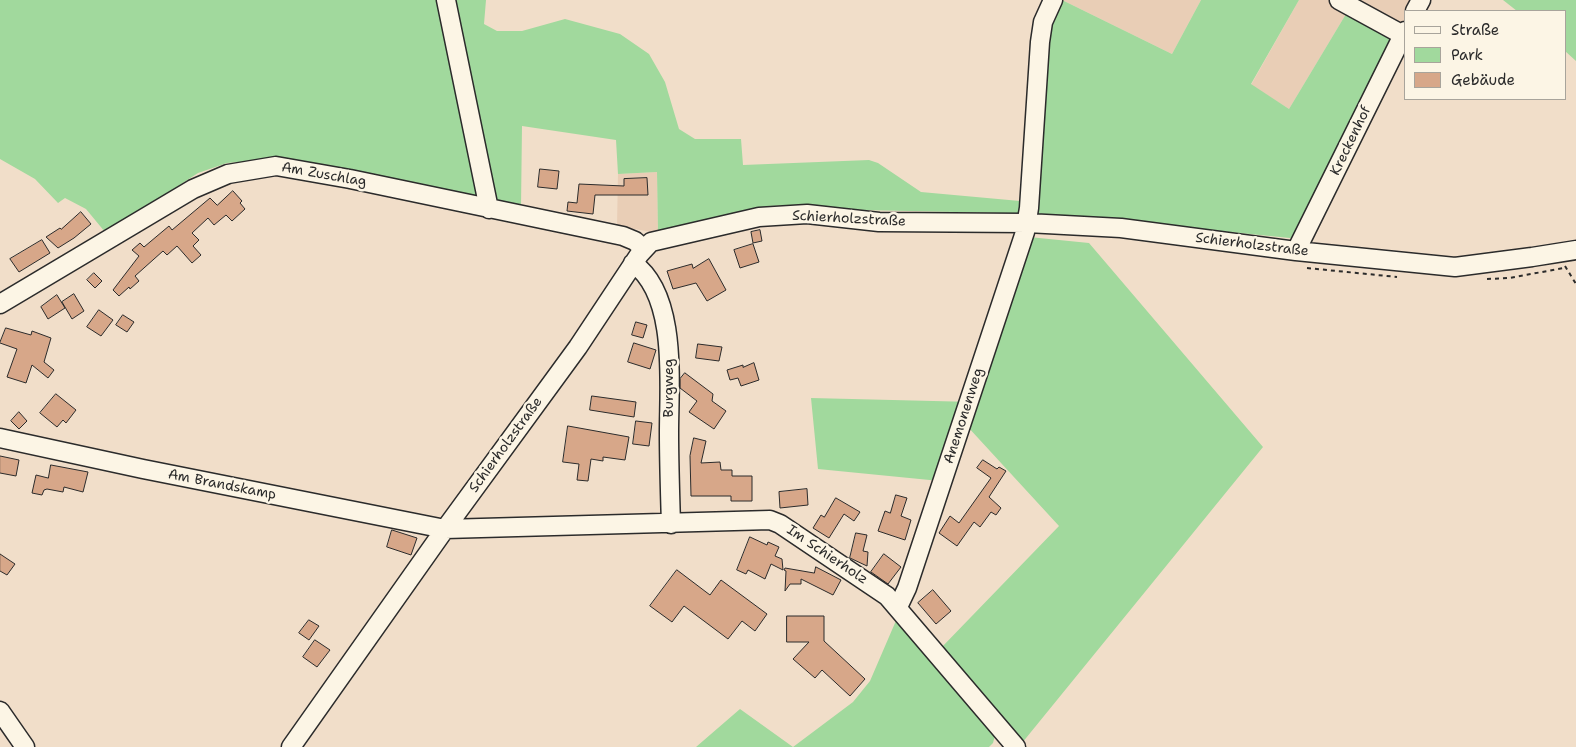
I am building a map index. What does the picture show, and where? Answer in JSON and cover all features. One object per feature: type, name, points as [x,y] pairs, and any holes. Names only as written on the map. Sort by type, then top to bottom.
[{"type":"street","points":[[446,0],[489,209]]},
{"type":"street","name":"Anemonenweg","points":[[898,607],[907,588],[1027,223],[1030,208],[1040,42],[1044,22],[1053,0]]},
{"type":"street","points":[[1339,0],[1404,33]]},
{"type":"street","name":"Kreckenhof","points":[[1296,251],[1404,33]]},
{"type":"street","name":"Am Zuschlag","points":[[0,304],[193,189],[228,174],[276,166],[350,179],[623,236],[635,241],[644,249]]},
{"type":"street","name":"Schierholzstraße","points":[[291,747],[445,529],[578,347],[633,263],[651,242],[759,217],[807,214],[879,222],[1027,223],[1121,228],[1296,251],[1455,267],[1573,258]]},
{"type":"street","name":"Burgweg","points":[[633,263],[647,275],[664,313],[669,343],[671,524]]},
{"type":"street","name":"Am Brandskamp","points":[[0,438],[143,469],[445,529]]},
{"type":"street","name":"Im Schierholz","points":[[445,529],[770,520],[887,596],[1010,745]]},
{"type":"street","points":[[0,711],[25,747]]},
{"type":"path","points":[[1484,279],[1509,278],[1573,258]]},
{"type":"path","points":[[1562,260],[1576,284]]},
{"type":"path","points":[[1303,267],[1400,277]]},
{"type":"shaded area","points":[[1062,0],[1201,0],[1172,54]]},
{"type":"shaded area","points":[[1299,0],[1417,0],[1412,10],[1404,10],[1404,25],[1398,35],[1349,9],[1289,109],[1251,85]]},
{"type":"shaded area","points":[[657,172],[658,233],[617,226],[618,174]]},
{"type":"green space","points":[[0,0],[486,0],[484,24],[497,31],[522,31],[565,19],[620,34],[649,54],[665,82],[679,129],[695,139],[741,139],[743,165],[869,160],[878,163],[921,192],[1020,201],[1025,180],[1051,0],[1062,0],[1172,54],[1201,0],[1299,0],[1251,84],[1289,109],[1349,9],[1398,35],[1300,239],[1047,214],[862,210],[802,205],[768,206],[658,233],[657,172],[618,174],[616,140],[522,126],[521,207],[253,161],[227,163],[198,173],[105,232],[86,209],[65,198],[58,203],[35,179],[0,159]]},
{"type":"green space","points":[[1503,0],[1576,0],[1576,61],[1566,52],[1566,10],[1516,10]]},
{"type":"green space","points":[[1029,237],[1089,243],[1263,447],[1022,743],[941,648],[1059,526],[967,426],[950,482],[818,469],[811,398],[974,402]]},
{"type":"green space","points":[[898,616],[996,732],[993,743],[989,747],[793,747],[853,702],[870,681]]},
{"type":"green space","points":[[740,709],[793,747],[696,747]]},
{"type":"building","points":[[540,169],[559,171],[557,189],[538,187]]},
{"type":"building","points":[[647,178],[648,195],[595,195],[593,214],[567,211],[568,202],[577,203],[579,184],[624,186],[624,179]]},
{"type":"building","points":[[233,191],[242,201],[240,203],[245,209],[232,221],[226,215],[214,225],[208,218],[192,233],[199,240],[193,246],[201,255],[192,263],[177,246],[167,255],[163,251],[135,276],[139,281],[130,289],[129,287],[119,296],[113,290],[139,256],[132,250],[140,243],[144,247],[169,226],[172,230],[210,198],[217,205]]},
{"type":"building","points":[[81,212],[91,224],[74,238],[58,248],[46,237],[61,229]]},
{"type":"building","points":[[760,230],[762,241],[753,243],[751,232]]},
{"type":"building","points":[[42,240],[50,253],[19,272],[10,259]]},
{"type":"building","points":[[753,244],[759,262],[740,268],[734,250]]},
{"type":"building","points":[[709,259],[726,290],[707,301],[696,283],[673,289],[667,271],[692,264],[693,268]]},
{"type":"building","points":[[94,273],[102,281],[95,288],[87,280]]},
{"type":"building","points":[[74,294],[84,311],[72,319],[62,302]]},
{"type":"building","points":[[57,295],[65,308],[48,319],[41,307]]},
{"type":"building","points":[[99,310],[113,320],[101,336],[87,327]]},
{"type":"building","points":[[123,315],[134,322],[127,332],[116,325]]},
{"type":"building","points":[[636,322],[647,325],[643,338],[632,335]]},
{"type":"building","points":[[6,328],[31,335],[32,331],[51,338],[44,362],[54,370],[48,378],[32,365],[26,383],[7,377],[17,349],[0,343]]},
{"type":"building","points":[[634,343],[656,350],[650,369],[628,362]]},
{"type":"building","points":[[698,344],[722,347],[719,361],[696,358]]},
{"type":"building","points":[[754,363],[759,380],[741,386],[738,378],[730,380],[727,370]]},
{"type":"building","points":[[685,373],[713,394],[712,401],[726,411],[714,429],[689,412],[697,401],[680,388],[680,379]]},
{"type":"building","points":[[56,394],[76,410],[66,423],[63,420],[57,427],[40,413]]},
{"type":"building","points":[[592,396],[636,402],[634,417],[590,410]]},
{"type":"building","points":[[19,412],[27,421],[19,429],[11,421]]},
{"type":"building","points":[[636,421],[652,423],[649,446],[633,444]]},
{"type":"building","points":[[568,426],[629,437],[625,460],[603,457],[603,461],[591,459],[588,481],[577,480],[579,464],[563,462]]},
{"type":"building","points":[[694,438],[706,441],[701,463],[720,462],[721,470],[732,470],[732,476],[752,476],[752,501],[731,501],[731,496],[691,496],[690,456]]},
{"type":"building","points":[[0,456],[19,460],[16,476],[0,473]]},
{"type":"building","points":[[983,460],[997,469],[999,467],[1006,471],[989,497],[1001,508],[996,515],[991,512],[980,527],[974,522],[957,546],[939,533],[950,516],[959,523],[991,478],[977,468]]},
{"type":"building","points":[[51,465],[88,472],[83,492],[64,487],[63,492],[47,489],[44,490],[42,495],[32,493],[36,475],[48,478]]},
{"type":"building","points":[[807,489],[808,505],[780,508],[779,492]]},
{"type":"building","points":[[896,495],[907,498],[901,516],[911,520],[905,540],[878,531],[885,511],[890,513]]},
{"type":"building","points":[[836,498],[860,512],[854,521],[844,514],[829,538],[813,528],[821,515],[824,517]]},
{"type":"building","points":[[392,530],[417,538],[411,555],[387,547]]},
{"type":"building","points":[[856,533],[867,535],[863,551],[868,552],[867,566],[850,558]]},
{"type":"building","points":[[750,537],[767,545],[768,542],[779,547],[775,556],[782,559],[783,570],[771,564],[765,579],[748,570],[746,574],[737,570]]},
{"type":"building","points":[[0,554],[15,564],[7,575],[0,571]]},
{"type":"building","points":[[884,554],[901,567],[888,584],[871,572]]},
{"type":"building","points":[[816,567],[841,580],[833,595],[801,579],[801,584],[790,584],[785,591],[785,568],[814,573]]},
{"type":"building","points":[[677,570],[710,595],[721,580],[767,614],[755,631],[742,621],[728,639],[684,606],[672,622],[650,606]]},
{"type":"building","points":[[933,590],[951,611],[936,624],[918,603]]},
{"type":"building","points":[[787,616],[824,616],[824,641],[865,679],[850,696],[822,670],[815,678],[793,659],[809,642],[787,642]]},
{"type":"building","points":[[309,620],[319,626],[309,640],[299,633]]},
{"type":"building","points":[[315,640],[330,650],[317,667],[303,657]]}]
